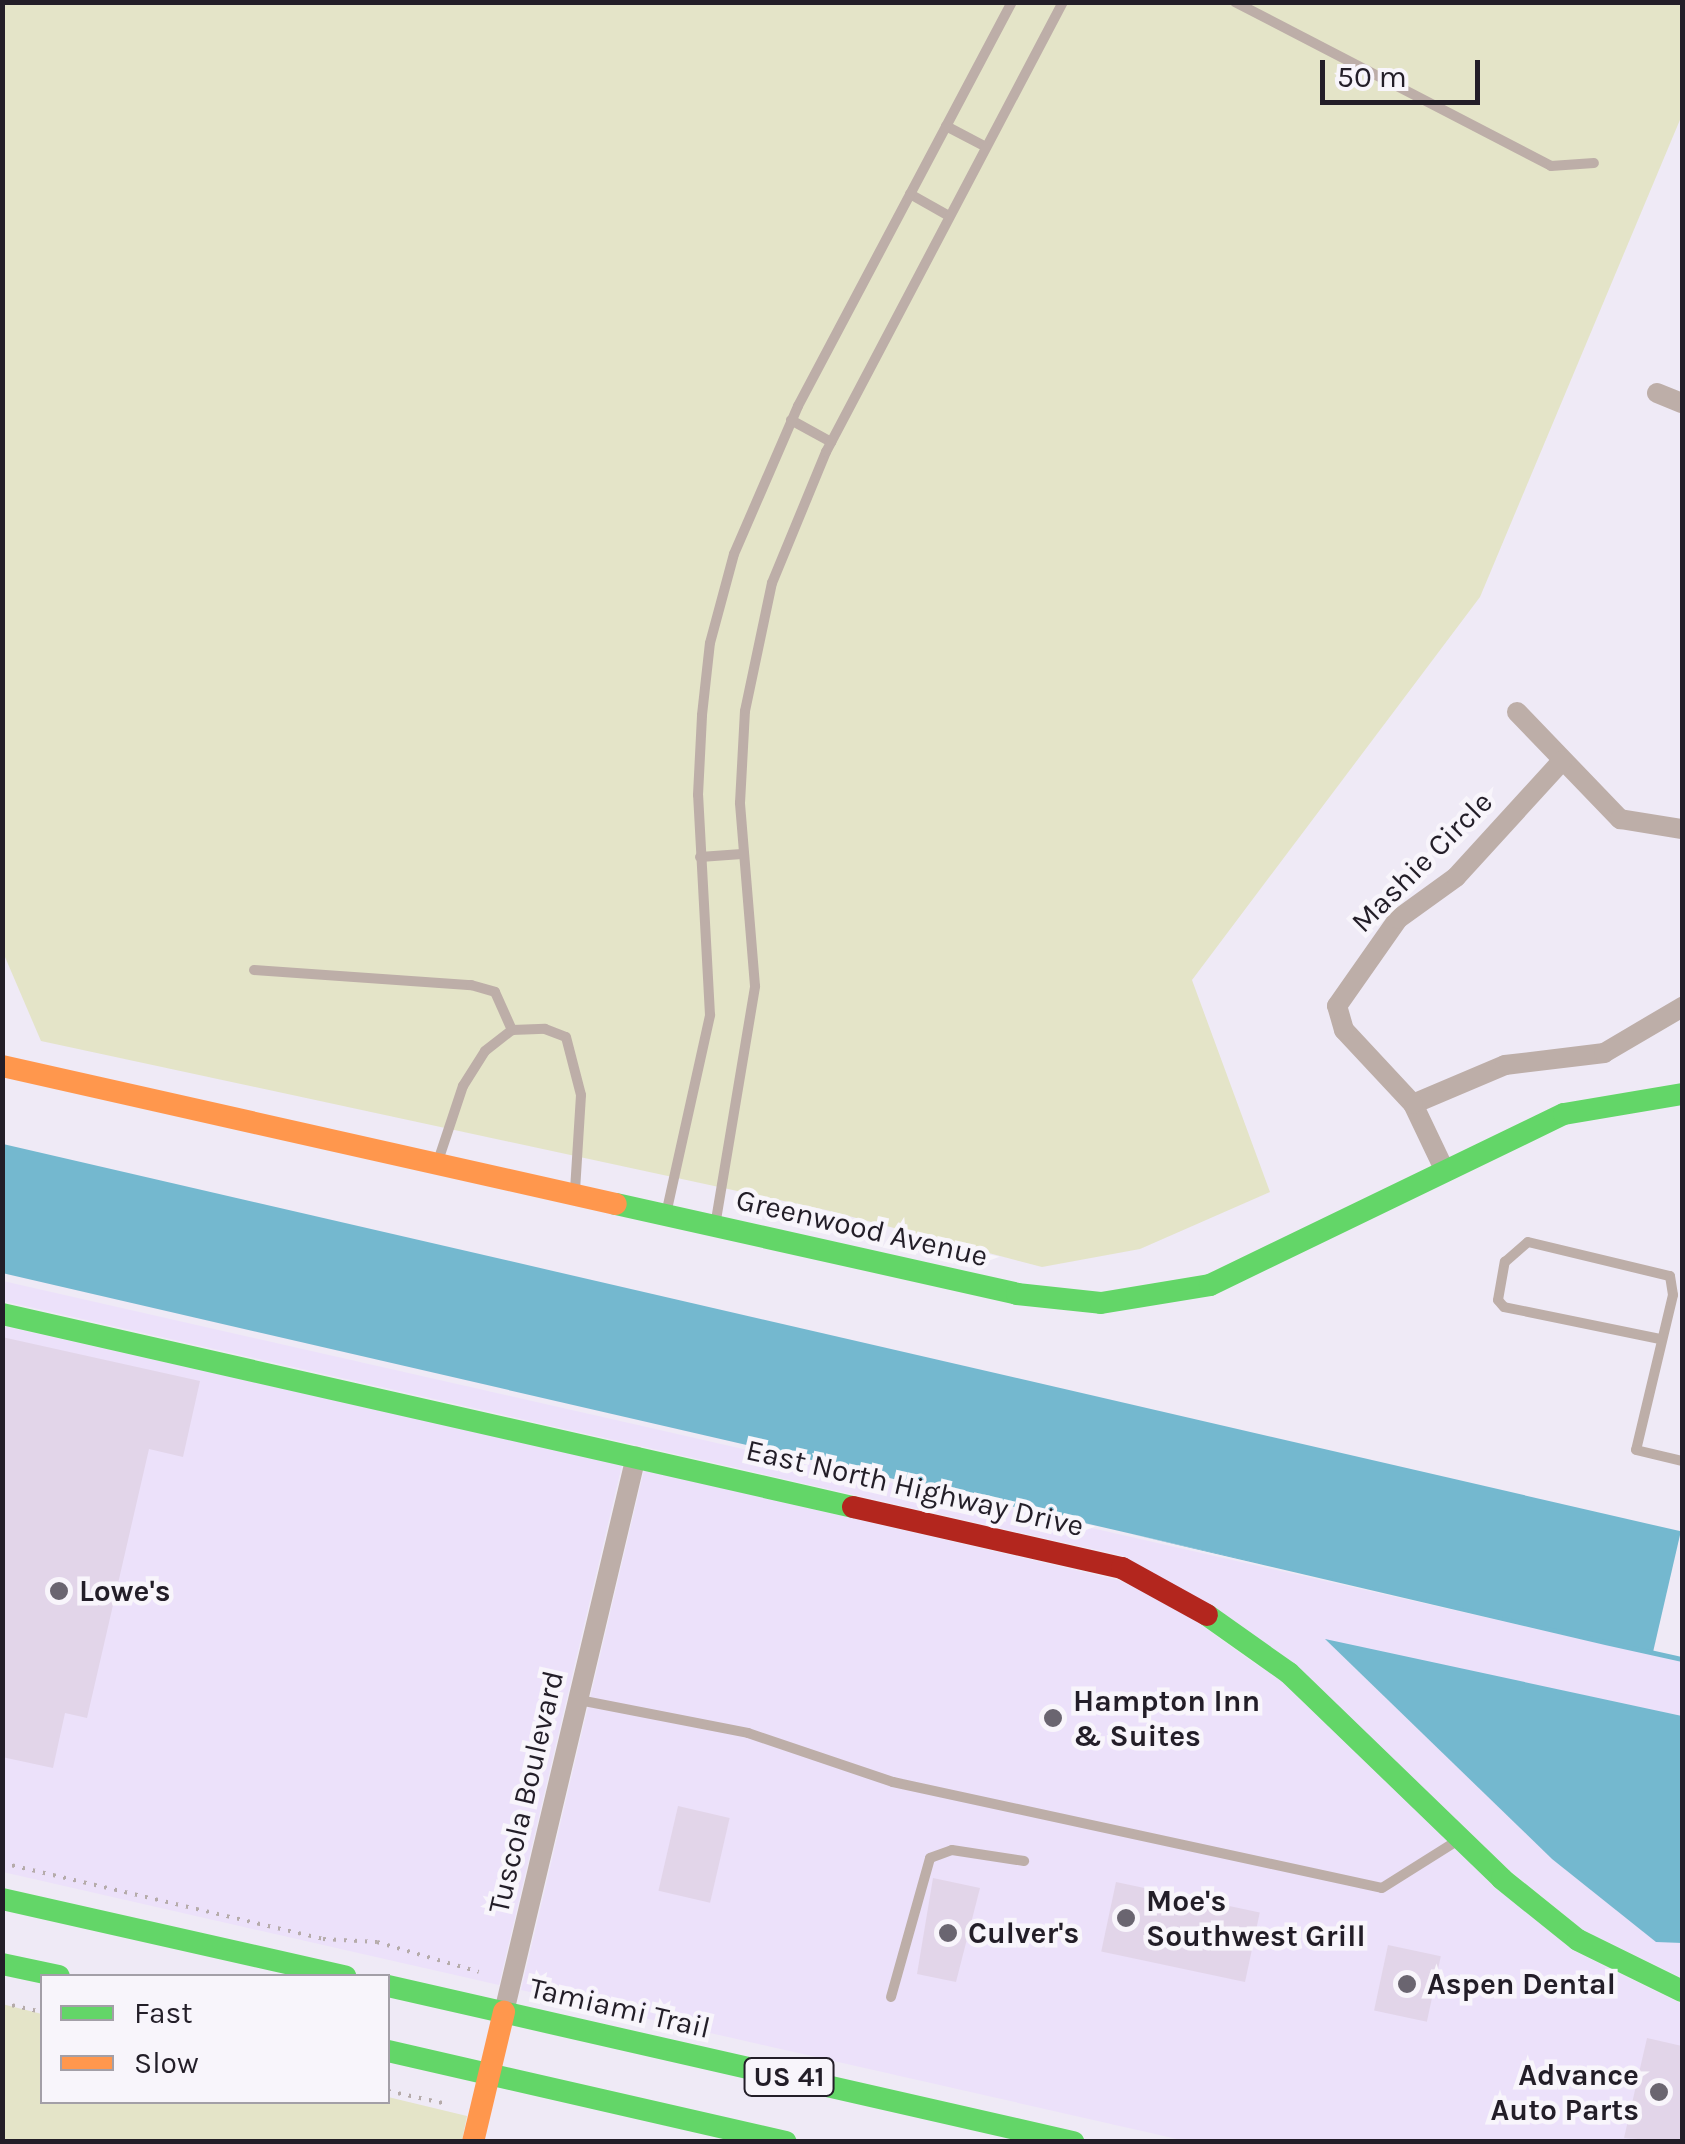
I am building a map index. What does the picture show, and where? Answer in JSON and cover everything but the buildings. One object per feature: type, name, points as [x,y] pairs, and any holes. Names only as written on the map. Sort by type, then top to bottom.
[{"type":"street","points":[[1657,393],[1682,403]]},
{"type":"street","points":[[1517,712],[1620,820],[1682,830]]},
{"type":"street","name":"Mashie Circle","points":[[1444,1169],[1413,1104],[1344,1030],[1341,993],[1398,920],[1456,877],[1562,761]]},
{"type":"street","points":[[1413,1104],[1505,1065],[1604,1053],[1682,1007]]},
{"type":"street","name":"Greenwood Avenue","points":[[2,1066],[1017,1294],[1140,1300],[1253,1267],[1444,1169],[1564,1114],[1682,1094]]},
{"type":"street","name":"East North Highway Drive","points":[[2,1314],[1071,1553],[1181,1596],[1289,1674],[1460,1839],[1578,1940],[1682,1991]]},
{"type":"street","name":"Tuscola Boulevard","points":[[473,2142],[636,1456]]},
{"type":"street","points":[[2,1899],[336,1974]]},
{"type":"street","points":[[2,1964],[50,1974]]},
{"type":"street","name":"Tamiami Trail","points":[[390,1986],[1073,2142]]},
{"type":"street","name":"US 41","points":[[390,2051],[786,2142]]},
{"type":"lane","points":[[666,1215],[710,1015],[700,858],[702,714],[710,643],[751,502],[1012,2]]},
{"type":"lane","points":[[715,1226],[754,986],[742,854],[745,711],[772,583],[832,442],[1063,2]]},
{"type":"lane","points":[[1235,2],[1551,166],[1594,163]]},
{"type":"lane","points":[[946,126],[986,147]]},
{"type":"lane","points":[[910,194],[950,216]]},
{"type":"lane","points":[[792,420],[832,442]]},
{"type":"lane","points":[[700,858],[742,854]]},
{"type":"lane","points":[[254,970],[471,985],[495,992],[512,1030]]},
{"type":"lane","points":[[437,1164],[463,1086],[485,1051],[512,1030],[528,1026],[566,1037],[580,1095],[575,1195]]},
{"type":"lane","points":[[1660,1339],[1504,1307],[1498,1300],[1505,1262],[1528,1242],[1662,1271],[1674,1288],[1636,1450],[1682,1460]]},
{"type":"lane","points":[[578,1700],[748,1734],[893,1782],[1382,1888],[1460,1839]]},
{"type":"lane","points":[[891,1997],[930,1858],[952,1850],[1024,1861]]},
{"type":"path","points":[[2,1863],[323,1939],[377,1942],[479,1972]]},
{"type":"path","points":[[2,2003],[40,2012]]},
{"type":"path","points":[[390,2091],[443,2103]]},
{"type":"shaded area","points":[[3,1281],[1682,1662],[1682,1716],[1327,1641],[1552,1859],[1656,1941],[1682,1943],[1682,1978],[1583,1930],[1124,1556],[3,1301]]},
{"type":"shaded area","points":[[3,1326],[622,1465],[499,1985],[3,1872]]},
{"type":"shaded area","points":[[644,1470],[1118,1580],[1176,1607],[1282,1683],[1572,1950],[1682,2004],[1682,2141],[1186,2141],[521,1990]]},
{"type":"green space","points":[[2,3],[1682,3],[1682,115],[1480,597],[1192,980],[1270,1192],[1140,1249],[1042,1267],[826,1210],[41,1041],[2,950]]},
{"type":"green space","points":[[2,2004],[40,2014],[40,2104],[390,2104],[390,2097],[467,2116],[462,2141],[3,2141]]},
{"type":"water","points":[[3,1144],[1681,1531],[1653,1654],[2,1273]]},
{"type":"water","points":[[1131,1534],[1682,1657],[1682,1662],[1605,1645]]},
{"type":"water","points":[[1325,1639],[1682,1716],[1682,1943],[1656,1942],[1552,1859]]},
{"type":"traffic: fast","points":[[616,1204],[1017,1294],[1101,1303],[1210,1285],[1564,1114],[1682,1094]]},
{"type":"traffic: fast","points":[[2,1314],[853,1507]]},
{"type":"traffic: fast","points":[[1207,1615],[1289,1673],[1502,1879],[1578,1940],[1682,1991]]},
{"type":"traffic: fast","points":[[2,1899],[336,1974]]},
{"type":"traffic: fast","points":[[2,1964],[50,1974]]},
{"type":"traffic: fast","points":[[390,1986],[1073,2142]]},
{"type":"traffic: fast","points":[[390,2051],[786,2142]]},
{"type":"traffic: slow","points":[[2,1066],[616,1204]]},
{"type":"traffic: slow","points":[[473,2142],[504,2012]]},
{"type":"traffic: jam","points":[[853,1507],[1122,1568],[1207,1615]]},
{"type":"place","name":"Lowe's","points":[[59,1591]]},
{"type":"place","name":"Hampton Inn & Suites","points":[[1053,1718]]},
{"type":"place","name":"Moe's Southwest Grill","points":[[1126,1918]]},
{"type":"place","name":"Culver's","points":[[948,1933]]},
{"type":"place","name":"Aspen Dental","points":[[1407,1984]]},
{"type":"place","name":"Advance Auto Parts","points":[[1659,2092]]}]
